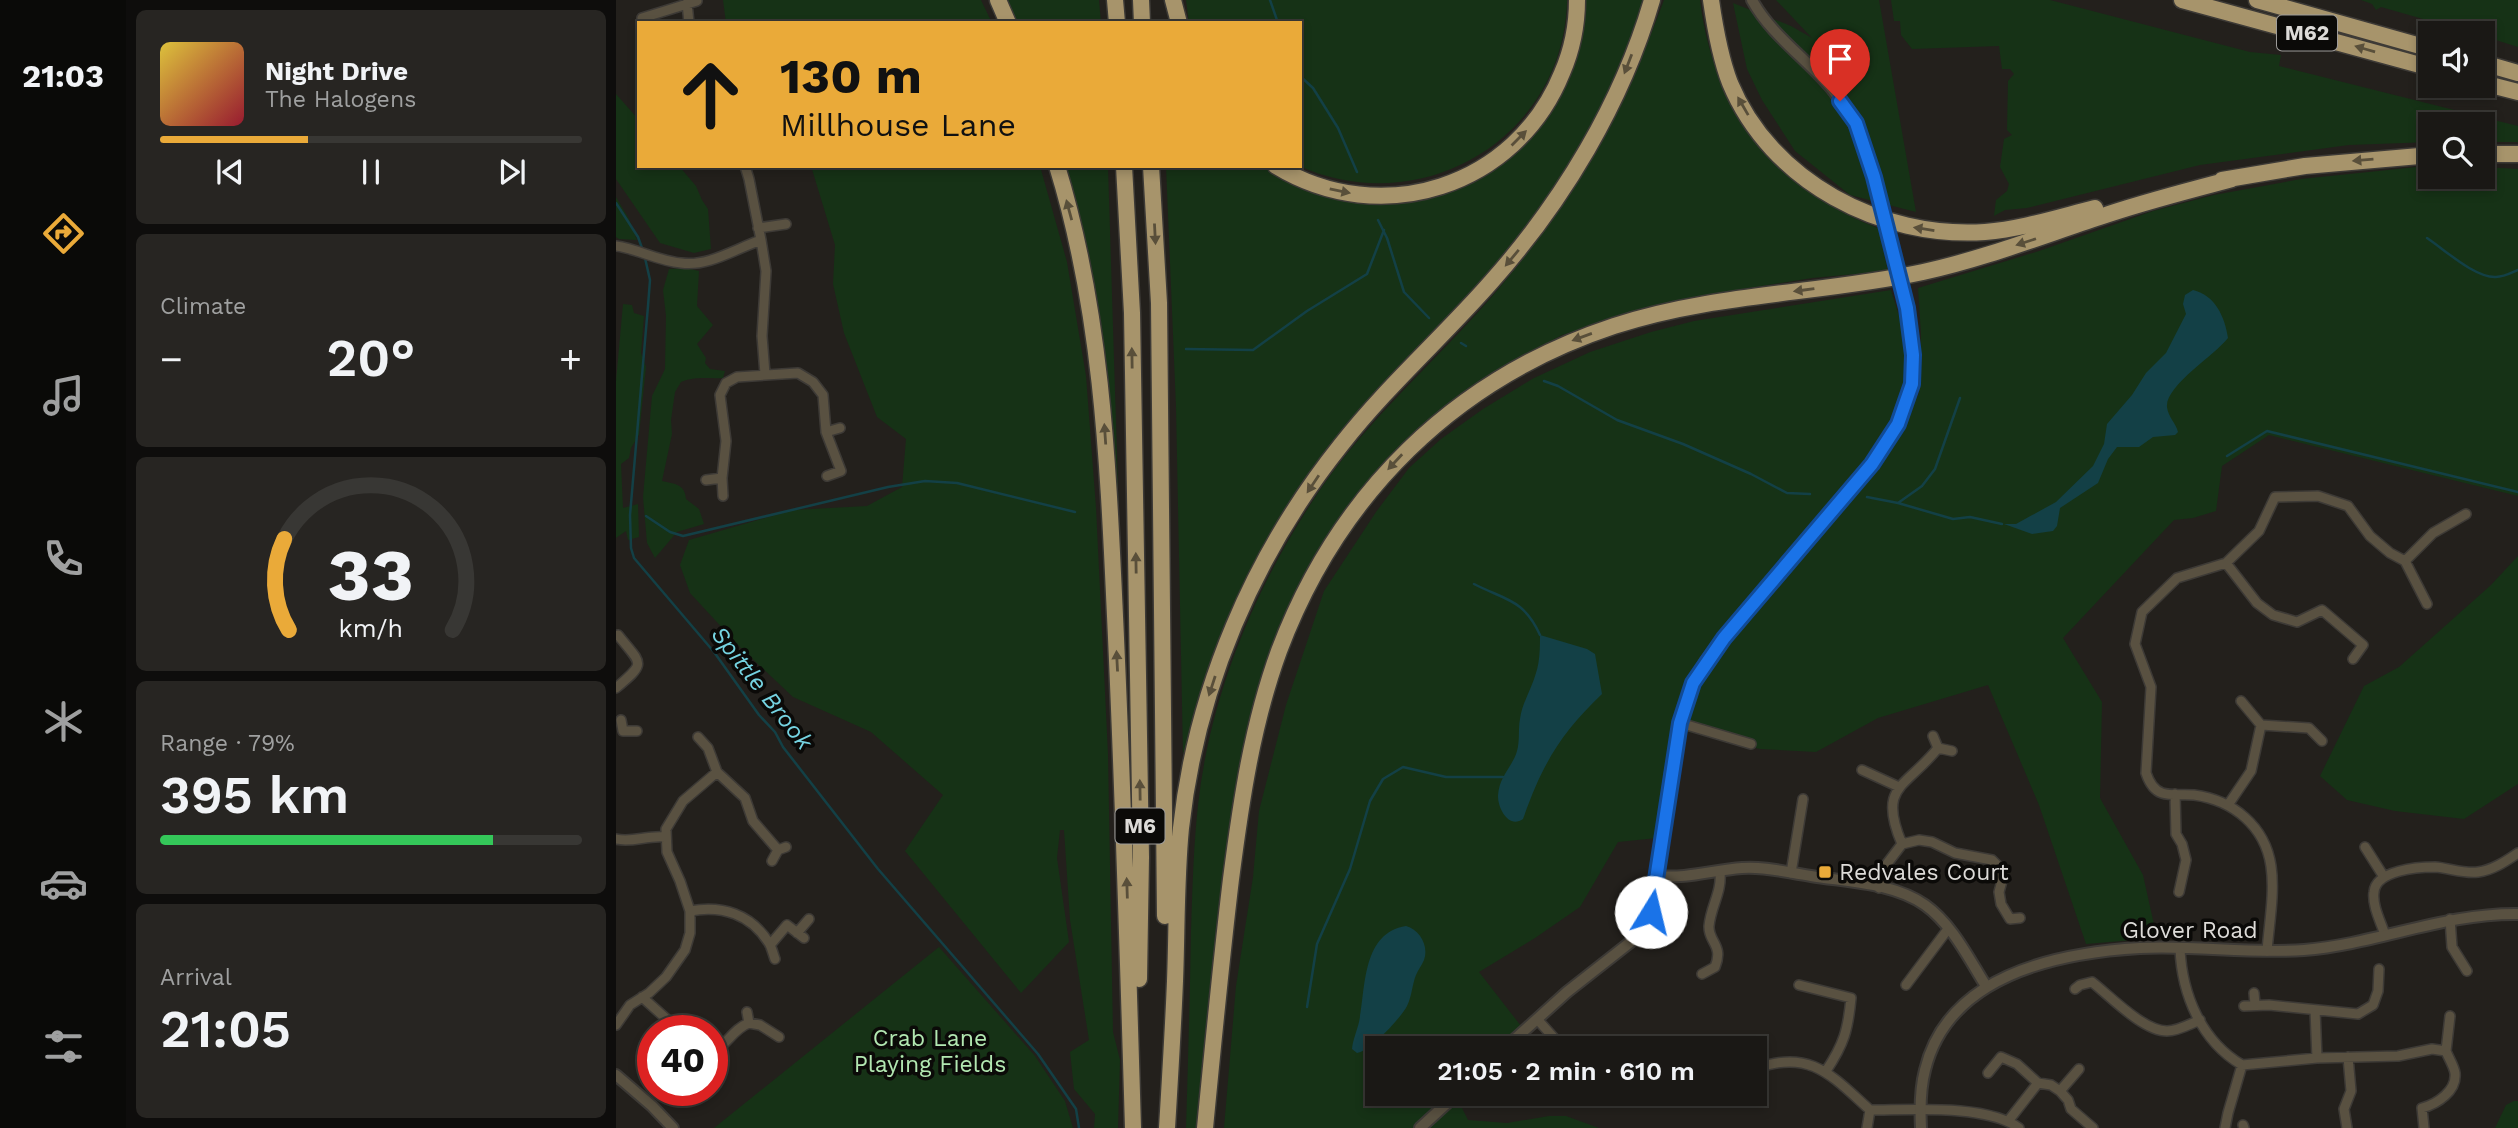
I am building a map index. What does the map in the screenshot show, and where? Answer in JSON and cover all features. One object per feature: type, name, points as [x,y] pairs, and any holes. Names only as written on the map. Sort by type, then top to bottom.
[{"type":"highway","points":[[998,0],[1007,21]]},
{"type":"highway","points":[[1115,0],[1116,21]]},
{"type":"highway","points":[[1141,0],[1142,21]]},
{"type":"highway","points":[[1173,0],[1178,21]]},
{"type":"highway","points":[[1280,168],[1307,182],[1334,191],[1390,196],[1423,192],[1481,169],[1520,139],[1544,110],[1568,60],[1574,38],[1577,0]]},
{"type":"highway","points":[[1165,1128],[1175,983],[1177,896],[1186,795],[1211,690],[1244,603],[1266,555],[1342,443],[1521,247],[1578,165],[1622,82],[1652,0]]},
{"type":"highway","points":[[1711,0],[1716,32],[1730,82],[1743,108],[1762,135],[1810,184],[1851,208],[1890,221],[1940,232],[1986,232],[2028,225],[2171,190],[2305,166],[2418,156]]},
{"type":"highway","name":"M62","points":[[2182,0],[2418,64]]},
{"type":"highway","name":"M62","points":[[2257,0],[2418,44]]},
{"type":"highway","points":[[2495,66],[2518,73]]},
{"type":"highway","points":[[2495,85],[2518,92]]},
{"type":"highway","points":[[2495,154],[2518,154]]},
{"type":"highway","points":[[1058,168],[1084,271],[1101,388],[1124,786],[1135,1128]]},
{"type":"highway","name":"M6","points":[[1124,168],[1132,313],[1141,857],[1135,1128]]},
{"type":"highway","name":"M6","points":[[1151,168],[1160,344],[1165,1128]]},
{"type":"highway","points":[[1205,1128],[1237,835],[1254,733],[1268,685],[1303,593],[1322,559],[1351,514],[1409,447],[1476,393],[1521,365],[1577,338],[1619,324],[1691,306],[1888,279],[1927,271],[2232,179]]},
{"type":"street","points":[[1518,1036],[1567,992],[1637,937],[1651,912],[1680,723],[1685,703],[1705,662],[1872,464],[1898,424],[1912,384],[1913,355],[1907,308],[1874,177],[1856,123],[1831,88],[1769,23],[1752,0]]},
{"type":"street","points":[[640,20],[692,2],[689,21]]},
{"type":"street","points":[[746,168],[766,271],[762,336],[765,374]]},
{"type":"street","points":[[758,228],[786,224]]},
{"type":"street","points":[[616,246],[678,263],[699,263],[761,240]]},
{"type":"street","points":[[723,496],[722,478],[726,449],[721,391],[733,378],[797,373],[813,382],[823,395],[826,432],[841,471],[827,476]]},
{"type":"street","points":[[826,432],[840,428]]},
{"type":"street","points":[[706,481],[722,478]]},
{"type":"street","points":[[2267,951],[2272,882],[2267,849],[2252,823],[2228,805],[2195,795],[2163,794],[2149,783],[2146,773],[2151,687],[2135,644],[2142,612],[2177,578],[2226,563],[2259,531],[2275,497],[2318,496],[2348,506],[2370,536],[2390,553],[2405,561],[2427,604]]},
{"type":"street","points":[[2405,561],[2432,533],[2466,514]]},
{"type":"street","points":[[2226,563],[2257,603],[2273,615],[2297,622],[2322,610],[2363,645],[2353,659]]},
{"type":"street","points":[[616,688],[636,671],[639,665],[638,659],[617,634]]},
{"type":"street","points":[[2241,701],[2261,725],[2309,728],[2322,741]]},
{"type":"street","points":[[621,720],[620,732],[637,731]]},
{"type":"street","points":[[1680,723],[1751,744]]},
{"type":"street","points":[[2228,805],[2251,771],[2261,725]]},
{"type":"street","points":[[698,737],[708,748],[717,772],[745,798],[753,821],[782,849],[772,861]]},
{"type":"street","points":[[1933,737],[1938,748]]},
{"type":"street","points":[[1938,748],[1952,751]]},
{"type":"street","points":[[1902,844],[1891,811],[1893,798],[1899,787],[1927,762],[1938,748]]},
{"type":"street","points":[[1863,770],[1899,787]]},
{"type":"street","points":[[616,1025],[625,1010],[666,977],[685,950],[690,933],[690,911],[667,852],[665,837],[668,822],[683,801],[717,772]]},
{"type":"street","points":[[2175,794],[2176,834],[2186,860],[2179,892]]},
{"type":"street","points":[[1791,873],[1803,799]]},
{"type":"street","points":[[616,839],[625,841],[646,836],[665,837]]},
{"type":"street","points":[[1879,888],[1886,865],[1902,844],[1932,842],[1955,853],[1992,860],[2000,868],[2003,877],[1999,892],[2001,904],[2010,919],[2020,918]]},
{"type":"street","points":[[2365,847],[2384,877]]},
{"type":"street","points":[[2385,934],[2374,893],[2379,881],[2384,877],[2424,867],[2477,872],[2500,864],[2518,853]]},
{"type":"street","points":[[1657,876],[1684,877],[1743,868],[1791,873],[1905,895],[1924,905],[1948,929],[1986,986]]},
{"type":"street","points":[[1702,974],[1715,967],[1718,958],[1716,943],[1709,934],[1709,924],[1720,889],[1720,871]]},
{"type":"street","points":[[690,911],[715,908],[729,911],[754,928],[770,945],[775,959]]},
{"type":"street","name":"Glover Road","points":[[1921,1128],[1920,1110],[1925,1069],[1933,1047],[1957,1012],[1986,986],[2029,967],[2071,956],[2141,948],[2267,951],[2330,946],[2450,919],[2518,914]]},
{"type":"street","points":[[770,945],[787,925],[800,936],[808,919]]},
{"type":"street","points":[[2450,919],[2452,947],[2468,972]]},
{"type":"street","points":[[1906,985],[1948,929]]},
{"type":"street","points":[[2180,948],[2185,990],[2200,1020],[2219,1048],[2242,1065],[2317,1058],[2398,1056],[2432,1049],[2446,1051]]},
{"type":"street","points":[[2244,1006],[2255,1004],[2358,1014],[2373,1006],[2378,991],[2379,969]]},
{"type":"street","points":[[2075,989],[2094,978],[2138,1019],[2161,1030],[2173,1030],[2200,1020]]},
{"type":"street","points":[[1799,985],[1851,998],[1848,1029],[1841,1049],[1826,1071]]},
{"type":"street","points":[[2254,993],[2255,1004]]},
{"type":"street","points":[[642,998],[662,1015]]},
{"type":"street","points":[[2315,1010],[2317,1058]]},
{"type":"street","points":[[747,1012],[749,1023]]},
{"type":"street","points":[[2424,1128],[2422,1108],[2433,1105],[2447,1094],[2452,1086],[2455,1073],[2446,1051],[2450,1016]]},
{"type":"street","points":[[1537,1019],[1552,1036]]},
{"type":"street","points":[[728,1041],[739,1028],[749,1023],[761,1025],[779,1037]]},
{"type":"street","points":[[1989,1073],[2001,1057],[2017,1064],[2038,1083],[2060,1091],[2086,1126]]},
{"type":"street","points":[[2347,1128],[2344,1109],[2351,1091],[2348,1057]]},
{"type":"street","points":[[1767,1065],[1800,1062],[1826,1071],[1870,1110],[1979,1113],[2008,1120],[2020,1128]]},
{"type":"street","points":[[2225,1128],[2242,1065]]},
{"type":"street","points":[[2060,1091],[2078,1069]]},
{"type":"street","points":[[616,1075],[646,1100],[673,1128]]},
{"type":"street","points":[[2008,1120],[2038,1083]]},
{"type":"street","points":[[1420,1128],[1444,1106]]},
{"type":"street","points":[[1867,1128],[1870,1110]]},
{"type":"green space","points":[[723,0],[981,0],[991,21],[726,21]]},
{"type":"green space","points":[[1006,0],[1099,0],[1101,21],[1015,21]]},
{"type":"green space","points":[[1186,0],[1567,0],[1559,50],[1541,93],[1513,128],[1478,156],[1437,174],[1392,183],[1346,180],[1302,167],[1302,21],[1189,21]]},
{"type":"green space","points":[[1584,0],[1647,0],[1611,92],[1564,179],[1503,260],[1358,414],[1215,655],[1183,754],[1176,407],[1166,168],[1268,168],[1282,176],[1404,199],[1528,137],[1554,105],[1562,90],[1574,57]]},
{"type":"green space","points":[[1664,0],[1700,0],[1707,39],[1719,76],[1735,110],[1755,140],[1780,167],[1809,191],[1841,211],[1878,228],[1888,271],[1812,278],[1737,290],[1631,314],[1562,335],[1485,378],[1438,413],[1395,453],[1357,498],[1257,703],[1200,1128],[1186,1128],[1192,888],[1198,801],[1205,759],[1222,691],[1246,625],[1276,562],[1330,476],[1370,426],[1510,275],[1563,202],[1609,125]]},
{"type":"green space","points":[[1776,0],[1879,0],[1916,212],[1850,195],[1795,151],[1762,100],[1747,69],[1733,3],[1791,26],[1812,38]]},
{"type":"green space","points":[[1891,0],[2050,0],[2250,52],[2281,55],[2279,66],[2462,112],[2418,112],[2418,142],[2349,145],[2200,165],[2027,208],[2005,210],[1994,216],[1996,200],[2007,191],[2009,184],[2000,167],[2004,139],[2012,135],[2007,130],[2008,81],[2014,74],[2010,69],[2002,69],[1999,46],[1912,49],[1901,35],[1900,21],[1894,21]]},
{"type":"green space","points":[[2361,0],[2518,0],[2518,47],[2495,40],[2495,21],[2430,21],[2381,7],[2376,10],[2372,4]]},
{"type":"green space","points":[[616,94],[637,118],[637,168],[681,168],[696,186],[708,209],[711,249],[694,253],[660,243],[616,179]]},
{"type":"green space","points":[[2495,120],[2518,126],[2518,142],[2495,142]]},
{"type":"green space","points":[[2418,167],[2418,189],[2495,189],[2495,168],[2518,169],[2518,496],[2269,435],[2222,466],[2216,511],[2174,520],[2063,638],[2102,702],[2100,798],[2143,875],[2157,938],[2086,944],[2039,805],[1988,685],[1878,718],[1816,752],[1760,749],[1703,734],[1675,730],[1657,838],[1618,842],[1580,907],[1479,972],[1521,1026],[1511,1036],[1365,1036],[1365,1106],[1461,1106],[1468,1120],[1507,1123],[1566,1116],[1599,1128],[1224,1128],[1236,986],[1253,877],[1259,811],[1286,705],[1324,591],[1376,512],[1409,468],[1441,439],[1534,378],[1590,352],[1694,321],[1891,290],[1905,335],[1908,383],[1890,429],[1757,592],[1768,599],[1894,446],[1919,393],[1921,334],[1918,288],[2039,251],[2153,211],[2214,195],[2301,179]]},
{"type":"green space","points":[[812,168],[1041,168],[1067,262],[1086,376],[1096,508],[1108,754],[1113,1032],[1120,1060],[1118,1128],[1094,1128],[1095,1114],[1074,1089],[1070,1052],[1089,1040],[1070,920],[1064,830],[1060,830],[1057,858],[1069,942],[1021,993],[905,851],[943,795],[871,732],[793,697],[740,647],[690,593],[680,565],[689,540],[793,510],[867,506],[902,487],[906,439],[877,417],[844,333],[833,284],[835,245]]},
{"type":"green space","points":[[1065,168],[1108,168],[1119,520]]},
{"type":"green space","points":[[616,197],[629,219],[637,240],[616,237]]},
{"type":"green space","points":[[686,268],[699,271],[697,306],[713,325],[697,344],[710,369],[725,371],[723,378],[697,378],[681,382],[675,392],[672,434],[662,481],[675,484],[684,490],[686,499],[699,509],[704,524],[677,532],[655,558],[647,543],[643,497],[652,396],[665,369],[666,316],[663,290],[669,269]]},
{"type":"green space","points":[[623,304],[632,305],[634,313],[644,316],[641,353],[646,367],[639,435],[631,448],[629,458],[621,464],[623,508],[638,504],[639,537],[628,540],[626,531],[616,538],[616,381]]},
{"type":"green space","points":[[2518,556],[2518,784],[2464,819],[2395,811],[2347,800],[2320,776],[2364,686],[2399,667],[2491,585]]},
{"type":"green space","name":"Crab Lane Playing Fields","points":[[939,947],[1035,1056],[1065,1101],[1073,1128],[714,1128]]},
{"type":"green space","points":[[2518,1101],[2518,1128],[2495,1128],[2506,1105]]},
{"type":"water","points":[[2193,290],[2207,297],[2218,308],[2228,338],[2182,380],[2169,399],[2168,411],[2178,432],[2175,435],[2153,437],[2139,447],[2117,447],[2108,459],[2098,483],[2060,508],[2057,526],[2053,531],[2032,534],[2004,524],[2016,524],[2056,502],[2093,466],[2104,444],[2107,424],[2132,395],[2146,373],[2166,353],[2186,314],[2183,304],[2185,295]]},
{"type":"water","points":[[1540,635],[1587,649],[1595,654],[1602,694],[1554,751],[1537,782],[1523,819],[1513,821],[1505,816],[1500,806],[1499,789],[1517,751],[1521,713],[1538,664]]},
{"type":"water","points":[[1406,926],[1419,935],[1425,949],[1424,960],[1404,1011],[1382,1036],[1365,1036],[1365,1049],[1357,1053],[1352,1049],[1368,965],[1381,939],[1391,931]]},
{"type":"waterway","points":[[1270,0],[1277,21]]},
{"type":"waterway","points":[[1302,78],[1313,88],[1338,128],[1357,172]]},
{"type":"waterway","name":"Spittle Brook","points":[[616,203],[642,248]]},
{"type":"waterway","points":[[1378,220],[1387,238],[1404,292],[1429,318]]},
{"type":"waterway","points":[[1186,349],[1253,350],[1307,311],[1367,274],[1384,230]]},
{"type":"waterway","points":[[2427,238],[2479,273],[2499,277],[2518,270]]},
{"type":"waterway","name":"Spittle Brook","points":[[645,258],[650,280],[630,515],[634,558],[714,652],[759,715],[775,732],[783,747],[878,869],[1038,1054],[1076,1109],[1079,1128]]},
{"type":"waterway","points":[[1461,343],[1466,346]]},
{"type":"waterway","points":[[1544,381],[1558,386],[1617,420],[1683,444],[1787,493],[1810,494]]},
{"type":"waterway","points":[[1898,503],[1922,486],[1935,469],[1960,398]]},
{"type":"waterway","points":[[2227,456],[2267,431],[2518,492]]},
{"type":"waterway","points":[[646,516],[670,532],[683,536],[888,487],[925,481],[957,483],[1075,512]]},
{"type":"waterway","points":[[1867,497],[1953,519],[1970,517],[2002,524]]},
{"type":"waterway","points":[[1474,584],[1520,607],[1540,635]]},
{"type":"waterway","points":[[1307,1007],[1317,944],[1350,869],[1370,801],[1383,779],[1403,767],[1446,777],[1503,777]]},
{"type":"place","name":"Redvales Court","points":[[1825,872]]},
{"type":"route","points":[[1651,912],[1671,771],[1680,723],[1693,683],[1724,638],[1872,464],[1898,424],[1912,384],[1913,355],[1907,308],[1874,177],[1856,123],[1840,101]]}]
